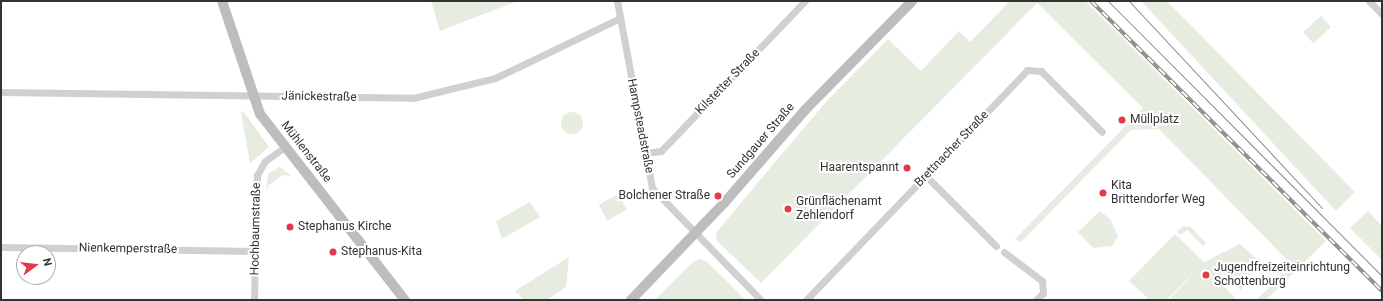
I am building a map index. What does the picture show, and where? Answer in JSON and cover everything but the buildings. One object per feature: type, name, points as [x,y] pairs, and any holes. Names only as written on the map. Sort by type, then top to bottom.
[{"type":"street","name":"Mühlenstraße","points":[[222,1],[260,114],[405,300]]},
{"type":"street","name":"Hampsteadstraße","points":[[617,1],[652,188],[694,235]]},
{"type":"street","name":"Kilstetter Straße","points":[[645,153],[661,151],[805,1]]},
{"type":"street","name":"Sundgauer Straße","points":[[631,300],[694,235],[805,110],[912,1]]},
{"type":"street","points":[[1369,1],[1382,14]]},
{"type":"street","name":"Jänickestraße","points":[[1,92],[413,98],[439,94],[513,71],[620,18]]},
{"type":"street","name":"Brettnacher Straße","points":[[806,300],[1027,70],[1041,71],[1102,132]]},
{"type":"street","name":"Hochbaumstraße","points":[[254,300],[257,175],[265,161],[285,147]]},
{"type":"street","points":[[926,176],[996,246]]},
{"type":"street","points":[[694,235],[761,300]]},
{"type":"street","name":"Nienkemperstraße","points":[[1,247],[255,251]]},
{"type":"street","points":[[1004,252],[1025,265],[1044,284],[1043,293],[1036,300]]},
{"type":"shaded area","points":[[431,1],[518,1],[440,31]]},
{"type":"shaded area","points":[[1010,1],[1085,1],[1326,241],[1266,300],[1256,300],[1284,273],[1289,262],[1159,129],[1131,130],[1021,242],[1015,239],[1143,108],[1037,3],[761,283],[717,241],[716,233],[770,168],[827,101],[888,39],[921,71],[959,31],[970,42]]},
{"type":"shaded area","points":[[1141,1],[1167,1],[1355,192],[1336,211]]},
{"type":"shaded area","points":[[1321,16],[1331,27],[1313,43],[1303,32]]},
{"type":"shaded area","points":[[243,111],[269,147],[250,163],[241,113]]},
{"type":"shaded area","points":[[572,112],[580,115],[583,123],[580,131],[572,134],[564,131],[561,123],[564,115]]},
{"type":"shaded area","points":[[280,167],[291,176],[283,175],[268,186],[266,193],[268,174]]},
{"type":"shaded area","points":[[618,194],[627,210],[607,220],[599,205]]},
{"type":"shaded area","points":[[530,202],[540,217],[502,239],[496,221]]},
{"type":"shaded area","points":[[1100,211],[1110,219],[1118,237],[1112,246],[1093,248],[1078,232]]},
{"type":"shaded area","points":[[1368,211],[1382,226],[1382,260],[1350,228]]},
{"type":"shaded area","points":[[1184,226],[1191,227],[1206,243],[1203,246],[1187,230],[1180,235],[1177,231]]},
{"type":"shaded area","points":[[1175,234],[1204,262],[1240,244],[1258,260],[1241,290],[1223,273],[1216,278],[1237,300],[1169,300],[1202,264],[1167,300],[1150,300],[1129,281]]},
{"type":"shaded area","points":[[569,257],[566,287],[547,300],[524,300],[515,291]]},
{"type":"shaded area","points":[[700,259],[706,261],[746,300],[655,300],[694,261]]},
{"type":"tram line","points":[[1108,1],[1382,276]]},
{"type":"tram line","points":[[1129,1],[1322,208]]},
{"type":"railway","points":[[1091,1],[1382,291]]},
{"type":"place","name":"Müllplatz","points":[[1122,120]]},
{"type":"place","name":"Haarentspannt","points":[[907,168]]},
{"type":"place","name":"Kita Brittendorfer Weg","points":[[1103,193]]},
{"type":"place","name":"Bolchener Straße","points":[[718,196]]},
{"type":"place","name":"Grünflächenamt Zehlendorf","points":[[788,209]]},
{"type":"place","name":"Stephanus Kirche","points":[[290,227]]},
{"type":"place","name":"Stephanus-Kita","points":[[333,252]]},
{"type":"place","name":"Jugendfreizeiteinrichtung Schottenburg","points":[[1206,275]]}]
